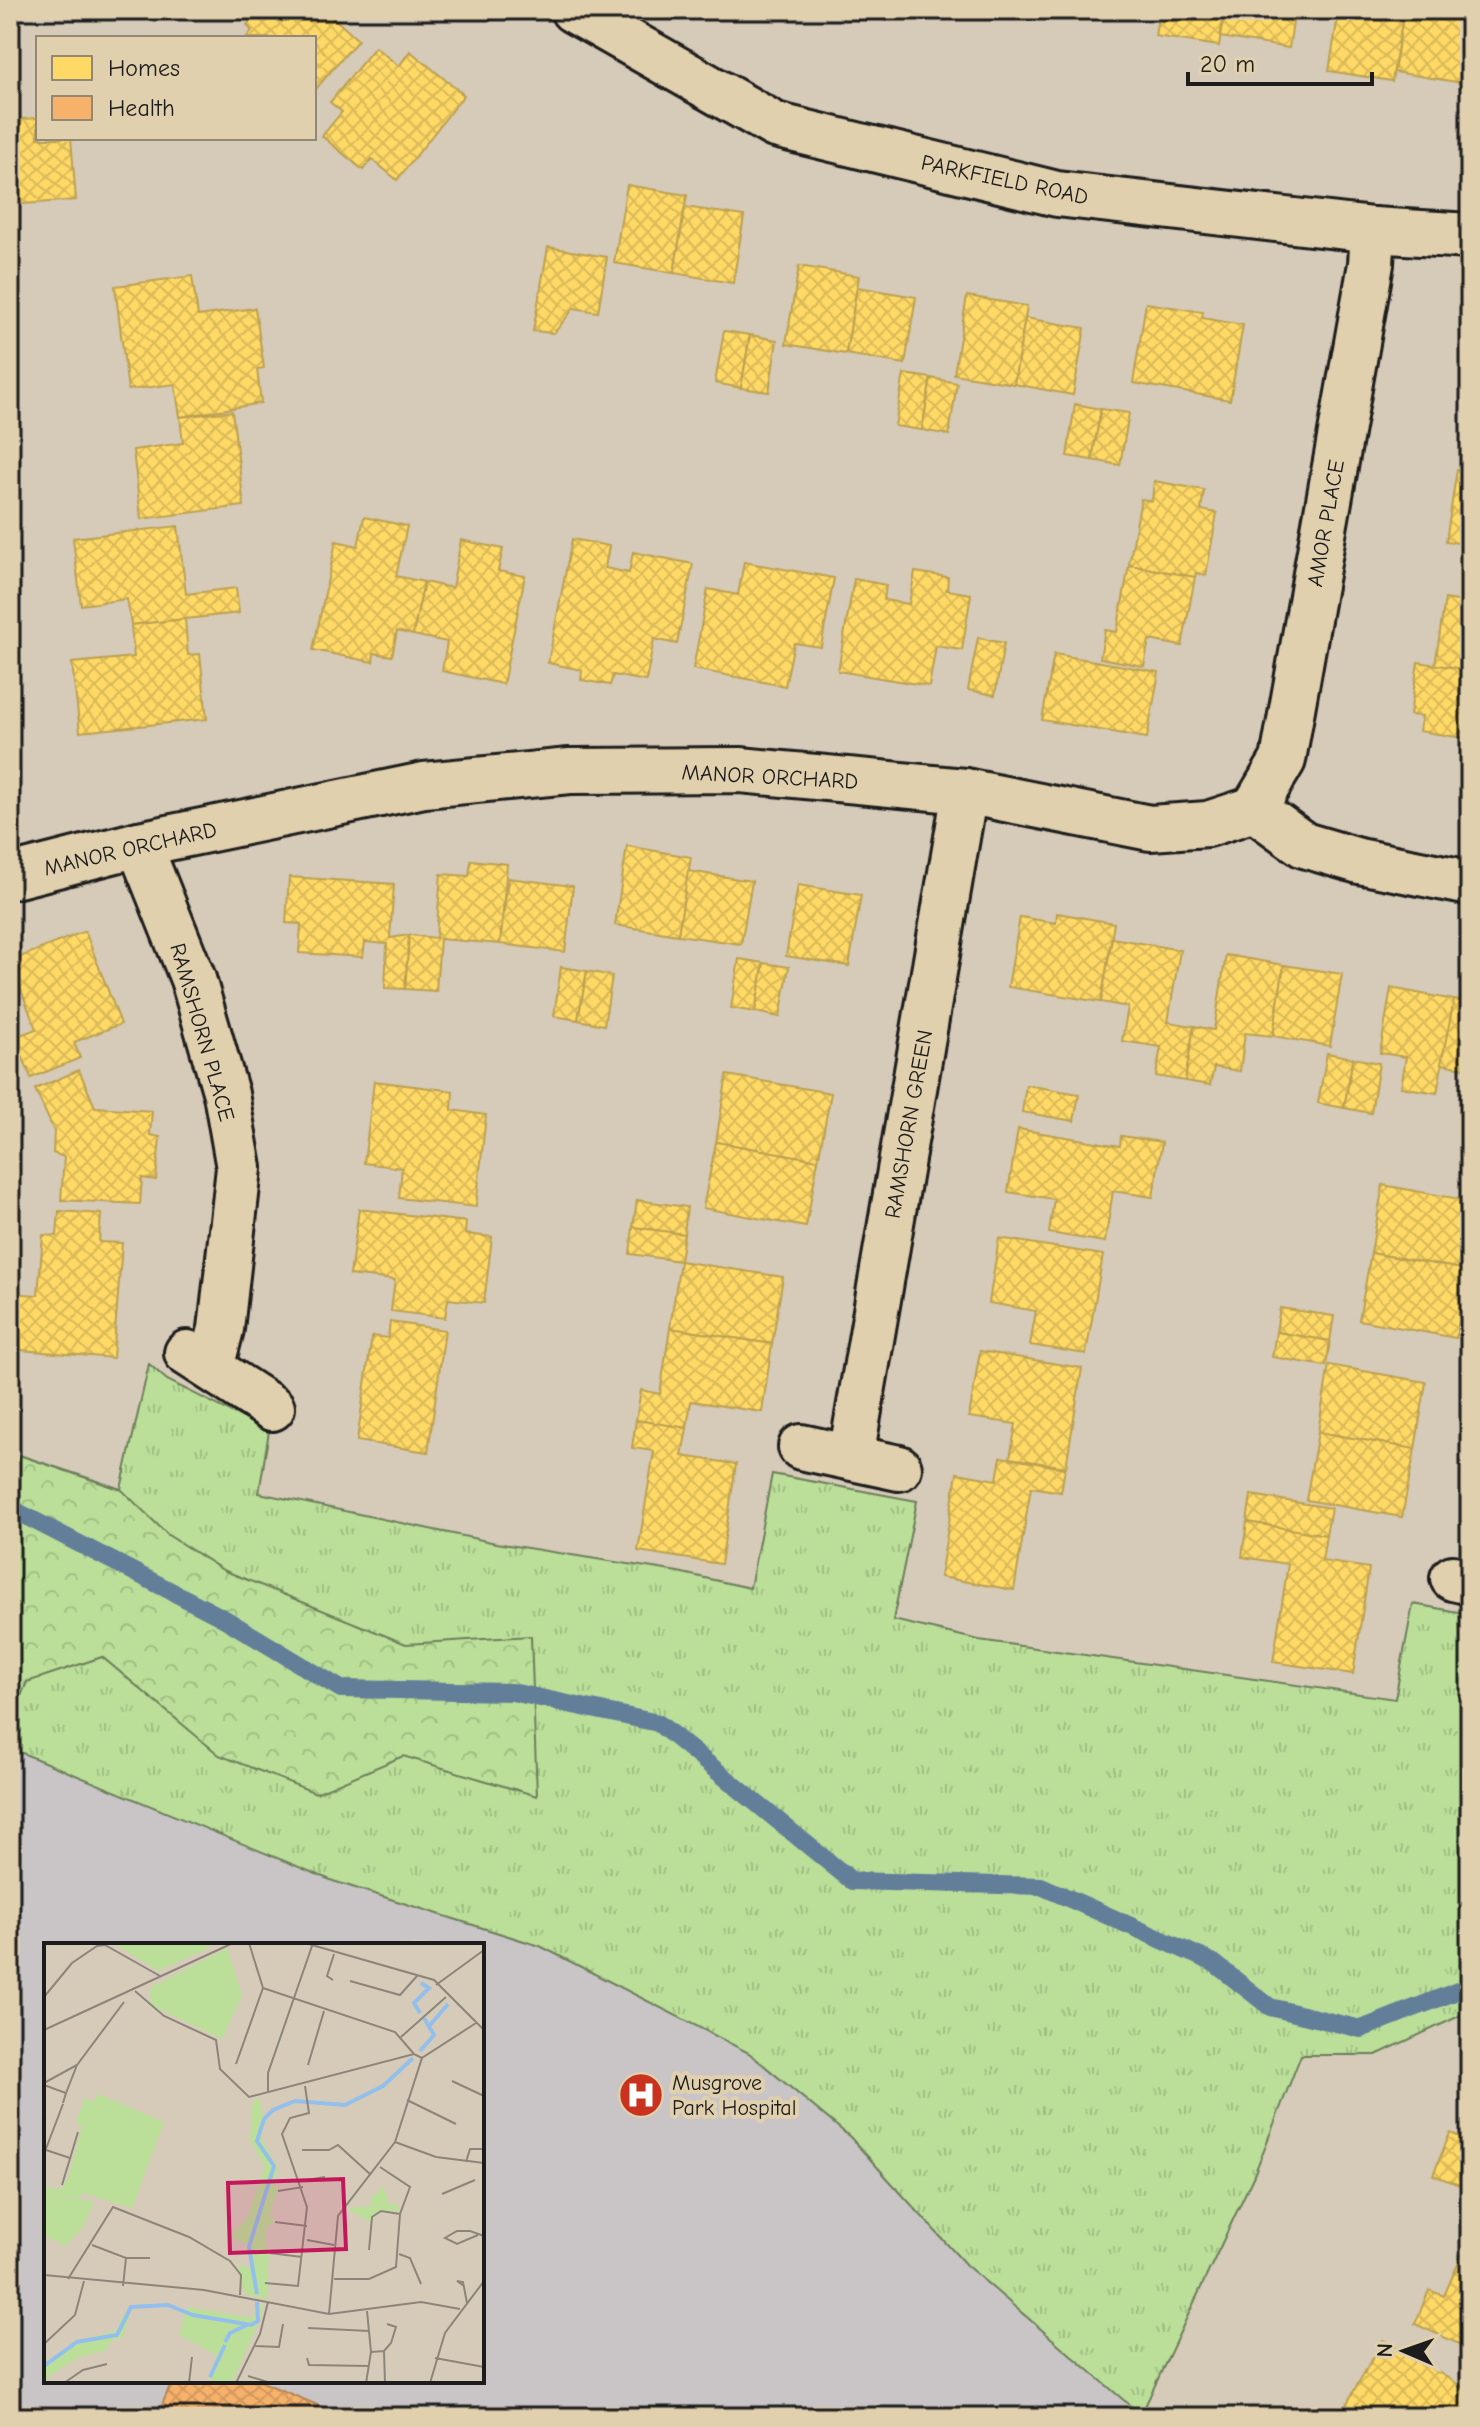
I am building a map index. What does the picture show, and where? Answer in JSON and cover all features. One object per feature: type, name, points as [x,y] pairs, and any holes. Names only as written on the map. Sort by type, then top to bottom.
[{"type":"street","name":"PARKFIELD ROAD","points":[[573,10],[775,125],[1057,194],[1373,230],[1470,236]]},
{"type":"street","name":"AMOR PLACE","points":[[1254,809],[1283,760],[1371,264],[1373,230]]},
{"type":"street","name":"MANOR ORCHARD","points":[[10,877],[139,844],[424,785],[570,771],[740,770],[965,791],[1150,828],[1208,824],[1254,809]]},
{"type":"street","name":"RAMSHORN GREEN","points":[[851,1457],[965,791]]},
{"type":"street","points":[[1254,809],[1304,845],[1359,861],[1470,883]]},
{"type":"street","name":"RAMSHORN PLACE","points":[[139,844],[193,979],[226,1094],[239,1168],[221,1329],[199,1360],[272,1408]]},
{"type":"street","points":[[801,1447],[899,1468]]},
{"type":"shaded area","name":"Musgrove Park Hospital","points":[[10,1748],[333,1881],[540,1946],[749,2053],[850,2137],[966,2265],[1141,2415],[10,2417]]},
{"type":"green space","points":[[149,1364],[167,1380],[269,1431],[259,1493],[496,1543],[678,1572],[750,1588],[772,1474],[917,1501],[893,1620],[979,1640],[1395,1699],[1413,1604],[1470,1614],[1470,2011],[1376,2055],[1301,2055],[1254,2175],[1141,2415],[966,2265],[850,2137],[749,2053],[540,1946],[333,1881],[10,1748],[10,1452],[121,1489]]},
{"type":"green space","points":[[10,1452],[122,1490],[168,1535],[223,1570],[406,1644],[531,1636],[537,1796],[403,1756],[316,1793],[219,1755],[102,1657],[27,1682],[10,1721]]},
{"type":"building: Homes","points":[[260,10],[325,10],[358,40],[316,89],[316,36],[248,36],[252,31],[247,25]]},
{"type":"building: Homes","points":[[1071,10],[1123,10],[1121,18]]},
{"type":"building: Homes","points":[[1159,10],[1225,10],[1219,46],[1155,36]]},
{"type":"building: Homes","points":[[1225,10],[1295,10],[1289,48],[1220,37]]},
{"type":"building: Homes","points":[[1339,10],[1404,10],[1392,81],[1329,71]]},
{"type":"building: Homes","points":[[1404,10],[1470,10],[1463,83],[1394,72]]},
{"type":"building: Homes","points":[[375,47],[399,66],[410,51],[464,95],[397,180],[372,159],[363,170],[322,136],[342,112],[330,102]]},
{"type":"building: Homes","points":[[36,118],[36,140],[71,140],[76,200],[10,205],[10,120]]},
{"type":"building: Homes","points":[[627,185],[687,195],[674,273],[614,263]]},
{"type":"building: Homes","points":[[685,207],[744,216],[733,283],[674,273]]},
{"type":"building: Homes","points":[[548,247],[607,257],[598,312],[574,308],[554,333],[533,331]]},
{"type":"building: Homes","points":[[799,266],[859,276],[846,354],[786,344]]},
{"type":"building: Homes","points":[[192,276],[198,316],[255,308],[264,368],[257,369],[261,403],[180,417],[175,384],[128,390],[115,286]]},
{"type":"building: Homes","points":[[857,287],[916,297],[905,364],[846,354]]},
{"type":"building: Homes","points":[[967,296],[1027,306],[1014,384],[954,374]]},
{"type":"building: Homes","points":[[1146,303],[1203,312],[1202,318],[1243,325],[1230,400],[1133,383]]},
{"type":"building: Homes","points":[[1025,318],[1085,328],[1073,395],[1014,384]]},
{"type":"building: Homes","points":[[724,331],[750,335],[741,388],[715,383]]},
{"type":"building: Homes","points":[[750,335],[777,340],[769,392],[741,388]]},
{"type":"building: Homes","points":[[904,374],[931,378],[922,430],[895,426]]},
{"type":"building: Homes","points":[[931,378],[957,383],[949,435],[922,430]]},
{"type":"building: Homes","points":[[1075,404],[1101,409],[1092,460],[1067,456]]},
{"type":"building: Homes","points":[[1101,409],[1129,413],[1120,465],[1092,460]]},
{"type":"building: Homes","points":[[232,411],[244,506],[141,519],[133,450],[183,443],[180,417]]},
{"type":"building: Homes","points":[[1457,469],[1470,471],[1470,545],[1446,541]]},
{"type":"building: Homes","points":[[1154,481],[1204,490],[1201,510],[1217,513],[1206,575],[1196,573],[1195,577],[1129,565],[1141,499],[1152,501]]},
{"type":"building: Homes","points":[[364,517],[407,526],[396,576],[424,582],[413,635],[397,631],[392,656],[374,653],[373,662],[313,650],[336,541],[358,546]]},
{"type":"building: Homes","points":[[178,526],[186,594],[236,588],[239,613],[131,625],[127,599],[81,605],[73,538]]},
{"type":"building: Homes","points":[[572,539],[609,546],[605,568],[629,573],[633,552],[693,564],[677,644],[654,639],[646,681],[613,675],[610,685],[581,680],[582,670],[548,663]]},
{"type":"building: Homes","points":[[461,540],[503,549],[498,571],[525,576],[503,684],[442,671],[447,642],[413,635],[424,582],[452,588]]},
{"type":"building: Homes","points":[[744,562],[834,578],[821,647],[794,643],[785,686],[693,669],[708,589],[738,595]]},
{"type":"building: Homes","points":[[1129,565],[1195,577],[1182,646],[1149,640],[1144,666],[1100,658],[1105,630],[1117,632]]},
{"type":"building: Homes","points":[[915,572],[948,577],[947,590],[971,594],[962,650],[936,646],[929,686],[838,671],[854,579],[886,585],[884,600],[909,604]]},
{"type":"building: Homes","points":[[1445,599],[1470,603],[1470,670],[1435,665]]},
{"type":"building: Homes","points":[[185,619],[188,655],[200,654],[207,719],[80,732],[72,663],[134,657],[131,625]]},
{"type":"building: Homes","points":[[978,638],[1004,643],[995,695],[968,690]]},
{"type":"building: Homes","points":[[1054,654],[1159,672],[1147,738],[1042,720]]},
{"type":"building: Homes","points":[[1418,662],[1470,670],[1470,739],[1419,731],[1422,716],[1410,715]]},
{"type":"building: Homes","points":[[627,846],[691,857],[678,935],[615,925]]},
{"type":"building: Homes","points":[[471,860],[507,864],[500,944],[440,939],[436,991],[405,989],[409,935],[436,938],[441,874],[469,876]]},
{"type":"building: Homes","points":[[688,871],[752,881],[741,944],[678,935]]},
{"type":"building: Homes","points":[[289,877],[394,884],[390,938],[409,935],[405,989],[385,988],[387,944],[365,942],[363,957],[299,953],[301,924],[286,923]]},
{"type":"building: Homes","points":[[508,878],[573,886],[565,952],[500,944]]},
{"type":"building: Homes","points":[[798,885],[861,895],[849,966],[786,956]]},
{"type":"building: Homes","points":[[1057,913],[1114,923],[1101,1002],[1008,987],[1020,917],[1056,923]]},
{"type":"building: Homes","points":[[85,931],[121,1024],[74,1042],[80,1058],[31,1078],[15,1037],[36,1029],[10,961]]},
{"type":"building: Homes","points":[[1112,938],[1180,950],[1168,1022],[1194,1026],[1185,1081],[1156,1076],[1161,1047],[1122,1041],[1128,1007],[1101,1002]]},
{"type":"building: Homes","points":[[1226,955],[1284,965],[1273,1036],[1245,1033],[1240,1071],[1214,1067],[1210,1085],[1185,1081],[1194,1026],[1214,1030]]},
{"type":"building: Homes","points":[[739,959],[764,963],[755,1012],[731,1008]]},
{"type":"building: Homes","points":[[764,963],[789,967],[780,1017],[755,1012]]},
{"type":"building: Homes","points":[[1284,965],[1342,974],[1330,1046],[1273,1036]]},
{"type":"building: Homes","points":[[561,967],[587,971],[578,1020],[554,1016]]},
{"type":"building: Homes","points":[[587,971],[612,976],[604,1025],[578,1020]]},
{"type":"building: Homes","points":[[1391,988],[1454,1000],[1437,1093],[1401,1087],[1406,1057],[1380,1053]]},
{"type":"building: Homes","points":[[1468,988],[1470,1069],[1441,1064],[1454,1000],[1465,1002]]},
{"type":"building: Homes","points":[[1327,1053],[1353,1058],[1344,1108],[1318,1103]]},
{"type":"building: Homes","points":[[1353,1058],[1379,1063],[1371,1113],[1344,1108]]},
{"type":"building: Homes","points":[[79,1070],[95,1107],[152,1111],[150,1135],[160,1137],[156,1180],[142,1178],[140,1204],[61,1200],[64,1157],[53,1153],[54,1131],[35,1089]]},
{"type":"building: Homes","points":[[727,1075],[831,1093],[818,1160],[716,1142]]},
{"type":"building: Homes","points":[[374,1081],[453,1091],[452,1110],[486,1115],[476,1207],[399,1198],[402,1168],[364,1163]]},
{"type":"building: Homes","points":[[1026,1085],[1079,1094],[1074,1121],[1022,1112]]},
{"type":"building: Homes","points":[[1018,1129],[1120,1146],[1121,1136],[1162,1142],[1153,1197],[1113,1191],[1105,1242],[1049,1233],[1054,1199],[1008,1192]]},
{"type":"building: Homes","points":[[716,1142],[818,1160],[806,1227],[703,1208]]},
{"type":"building: Homes","points":[[1383,1185],[1470,1201],[1468,1270],[1371,1253]]},
{"type":"building: Homes","points":[[637,1200],[687,1207],[684,1234],[633,1227]]},
{"type":"building: Homes","points":[[359,1209],[466,1222],[465,1234],[492,1237],[484,1303],[448,1299],[445,1318],[391,1311],[395,1280],[350,1275]]},
{"type":"building: Homes","points":[[59,1211],[101,1214],[99,1242],[122,1243],[113,1358],[10,1349],[10,1293],[38,1295],[43,1235],[57,1236]]},
{"type":"building: Homes","points":[[633,1227],[684,1234],[680,1261],[630,1254]]},
{"type":"building: Homes","points":[[999,1238],[1103,1255],[1086,1354],[1030,1345],[1036,1311],[989,1303]]},
{"type":"building: Homes","points":[[1371,1253],[1468,1270],[1456,1338],[1359,1320]]},
{"type":"building: Homes","points":[[680,1261],[783,1277],[772,1344],[670,1328]]},
{"type":"building: Homes","points":[[1280,1308],[1334,1316],[1330,1341],[1276,1332]]},
{"type":"building: Homes","points":[[390,1322],[445,1330],[428,1452],[357,1441],[372,1336],[388,1338]]},
{"type":"building: Homes","points":[[670,1328],[772,1344],[762,1412],[691,1401],[687,1428],[636,1420],[641,1390],[660,1394]]},
{"type":"building: Homes","points":[[1276,1332],[1330,1341],[1326,1366],[1272,1357]]},
{"type":"building: Homes","points":[[980,1351],[1082,1368],[1066,1467],[1010,1458],[1016,1424],[969,1417]]},
{"type":"building: Homes","points":[[1329,1365],[1426,1382],[1415,1449],[1318,1432]]},
{"type":"building: Homes","points":[[636,1420],[687,1428],[682,1456],[736,1464],[721,1564],[638,1551],[654,1451],[632,1448]]},
{"type":"building: Homes","points":[[1318,1432],[1415,1449],[1402,1517],[1306,1500]]},
{"type":"building: Homes","points":[[1001,1457],[1065,1468],[1061,1492],[1031,1487],[1014,1590],[940,1577],[957,1473],[997,1480]]},
{"type":"building: Homes","points":[[1251,1495],[1331,1508],[1326,1535],[1247,1522]]},
{"type":"building: Homes","points":[[1247,1522],[1326,1535],[1322,1561],[1369,1568],[1353,1674],[1273,1662],[1288,1564],[1242,1557]]},
{"type":"building: Homes","points":[[1450,2133],[1470,2141],[1470,2189],[1433,2175]]},
{"type":"building: Homes","points":[[1470,2236],[1470,2349],[1415,2324],[1429,2290],[1444,2296]]},
{"type":"building: Homes","points":[[1383,2340],[1470,2391],[1470,2417],[1339,2417]]},
{"type":"building: Health","points":[[171,2383],[265,2383],[346,2417],[157,2417]]},
{"type":"waterway","points":[[10,1508],[225,1619],[341,1689],[512,1692],[658,1723],[852,1881],[1041,1886],[1214,1963],[1270,2007],[1361,2029],[1470,1986]]},
{"type":"place","name":"Musgrove Park Hospital","points":[[641,2095]]}]
